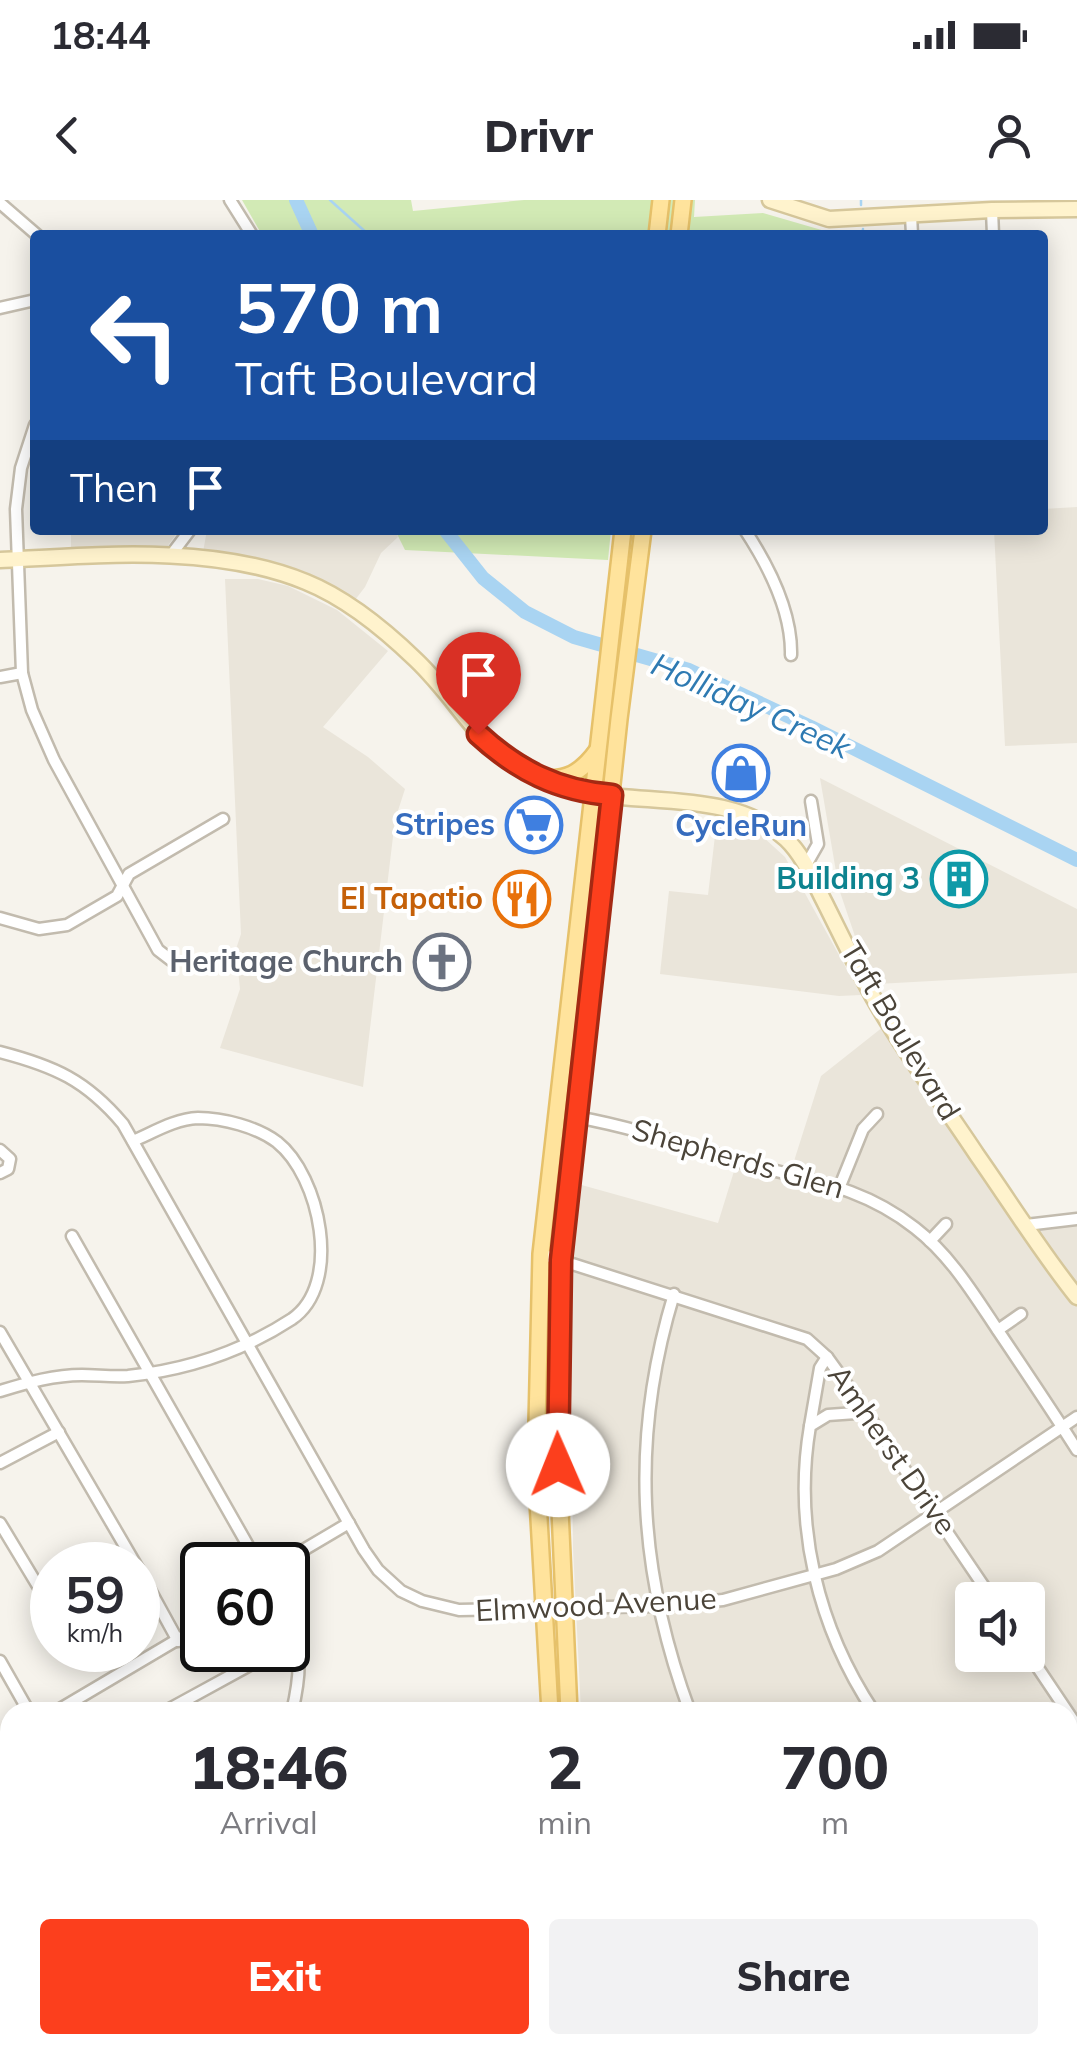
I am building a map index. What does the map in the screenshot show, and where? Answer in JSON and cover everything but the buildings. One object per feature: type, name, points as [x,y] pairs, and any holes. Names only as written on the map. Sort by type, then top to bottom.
[{"type":"main road","points":[[658,230],[661,200]]},
{"type":"main road","points":[[679,230],[683,200]]},
{"type":"main road","points":[[624,535],[625,604]]},
{"type":"main road","points":[[569,1702],[558,1465],[561,1260],[612,795],[611,718],[625,604],[642,535]]},
{"type":"main road","points":[[549,1702],[536,1466],[541,1254],[592,794],[599,748],[611,718]]},
{"type":"main road","points":[[540,778],[571,776],[585,768],[599,748]]},
{"type":"main road","points":[[576,942],[596,941]]},
{"type":"main road","points":[[536,1357],[558,1356]]},
{"type":"street","points":[[230,200],[249,230]]},
{"type":"street","points":[[770,200],[829,219],[992,210],[1077,210]]},
{"type":"street","points":[[0,203],[31,230]]},
{"type":"street","points":[[992,210],[994,230]]},
{"type":"street","points":[[911,215],[912,230]]},
{"type":"street","points":[[0,308],[30,301]]},
{"type":"street","points":[[30,442],[18,483],[16,559],[22,672],[32,710],[54,760],[158,950],[171,960]]},
{"type":"street","points":[[171,555],[186,535]]},
{"type":"street","points":[[747,535],[776,590],[791,655]]},
{"type":"street","name":"Taft Boulevard","points":[[0,560],[171,555],[274,572],[332,594],[371,621],[421,664],[470,726],[503,757],[540,778],[592,794],[728,810],[754,818],[786,839],[806,865],[888,1024],[1077,1297]]},
{"type":"street","points":[[0,677],[22,672]]},
{"type":"street","points":[[806,865],[818,844],[811,801]]},
{"type":"street","points":[[0,918],[39,929],[67,925],[117,896],[129,874],[223,819]]},
{"type":"street","name":"Elmwood Avenue","points":[[0,1052],[71,1076],[110,1108],[133,1141],[378,1570],[401,1590],[442,1608],[479,1612],[658,1606],[723,1600],[814,1575],[901,1539],[935,1510],[1077,1417]]},
{"type":"street","points":[[840,1186],[863,1129],[877,1114]]},
{"type":"street","points":[[0,1391],[69,1376],[150,1374],[200,1364],[293,1318],[316,1292],[322,1255],[307,1185],[295,1161],[269,1137],[222,1120],[196,1118],[133,1141]]},
{"type":"street","name":"Shepherds Glen","points":[[576,1118],[643,1132],[752,1165],[840,1186],[883,1206],[930,1241],[966,1283],[1077,1450]]},
{"type":"street","points":[[0,1150],[10,1159],[8,1169],[0,1172]]},
{"type":"street","points":[[1026,1225],[1077,1219]]},
{"type":"street","points":[[930,1241],[946,1224]]},
{"type":"street","points":[[72,1236],[246,1542]]},
{"type":"street","name":"Amherst Drive","points":[[541,1254],[807,1339],[827,1356],[981,1582]]},
{"type":"street","points":[[674,1294],[661,1335],[651,1390],[644,1449],[644,1494],[658,1606],[687,1702]]},
{"type":"street","points":[[998,1330],[1021,1314]]},
{"type":"street","points":[[0,1332],[123,1542]]},
{"type":"street","points":[[827,1356],[820,1368],[803,1474],[806,1534],[826,1616],[847,1667],[868,1702]]},
{"type":"street","points":[[810,1426],[828,1415],[856,1413],[863,1408]]},
{"type":"street","points":[[0,1462],[59,1432]]},
{"type":"street","points":[[0,1523],[30,1573]]},
{"type":"street","points":[[310,1546],[350,1523]]},
{"type":"street","points":[[72,1702],[178,1640],[160,1607]]},
{"type":"street","points":[[0,1660],[23,1702]]},
{"type":"street","points":[[191,1702],[240,1672]]},
{"type":"street","points":[[294,1702],[299,1672]]},
{"type":"street","points":[[1041,1672],[1061,1702]]},
{"type":"shaded area","points":[[1077,507],[1077,743],[1005,746],[994,535],[1048,535],[1048,509]]},
{"type":"shaded area","points":[[71,535],[175,535],[167,547],[71,547]]},
{"type":"shaded area","points":[[206,535],[398,537],[381,553],[355,600],[306,572],[203,552]]},
{"type":"shaded area","points":[[225,579],[258,579],[288,586],[337,610],[388,651],[323,727],[368,757],[405,789],[395,820],[363,1087],[220,1048],[240,989],[236,949],[241,934]]},
{"type":"shaded area","points":[[820,778],[1077,909],[1077,973],[877,984],[861,954],[839,889]]},
{"type":"shaded area","points":[[717,819],[761,835],[785,857],[861,995],[839,996],[660,974],[669,891],[708,895]]},
{"type":"shaded area","points":[[888,1023],[1026,1225],[1077,1222],[1077,1702],[581,1702],[573,1548],[570,1273],[578,1184],[718,1223],[735,1168],[788,1180],[821,1076]]},
{"type":"green space","points":[[242,200],[411,200],[413,211],[524,200],[695,200],[694,217],[763,213],[822,230],[259,230]]},
{"type":"green space","points":[[398,535],[610,535],[608,560],[405,550]]},
{"type":"waterway","name":"Holliday Creek","points":[[296,200],[310,230]]},
{"type":"waterway","points":[[330,200],[363,230]]},
{"type":"waterway","points":[[861,200],[861,205]]},
{"type":"waterway","name":"Holliday Creek","points":[[449,535],[483,578],[525,612],[574,637],[689,670],[1077,860]]},
{"type":"place","name":"CycleRun","points":[[741,773]]},
{"type":"place","name":"Stripes","points":[[534,825]]},
{"type":"place","name":"Building 3","points":[[959,879]]},
{"type":"place","name":"El Tapatio","points":[[522,899]]},
{"type":"place","name":"Heritage Church","points":[[442,962]]},
{"type":"route","points":[[478,734],[503,757],[546,782],[612,795],[561,1260],[558,1465]]}]
